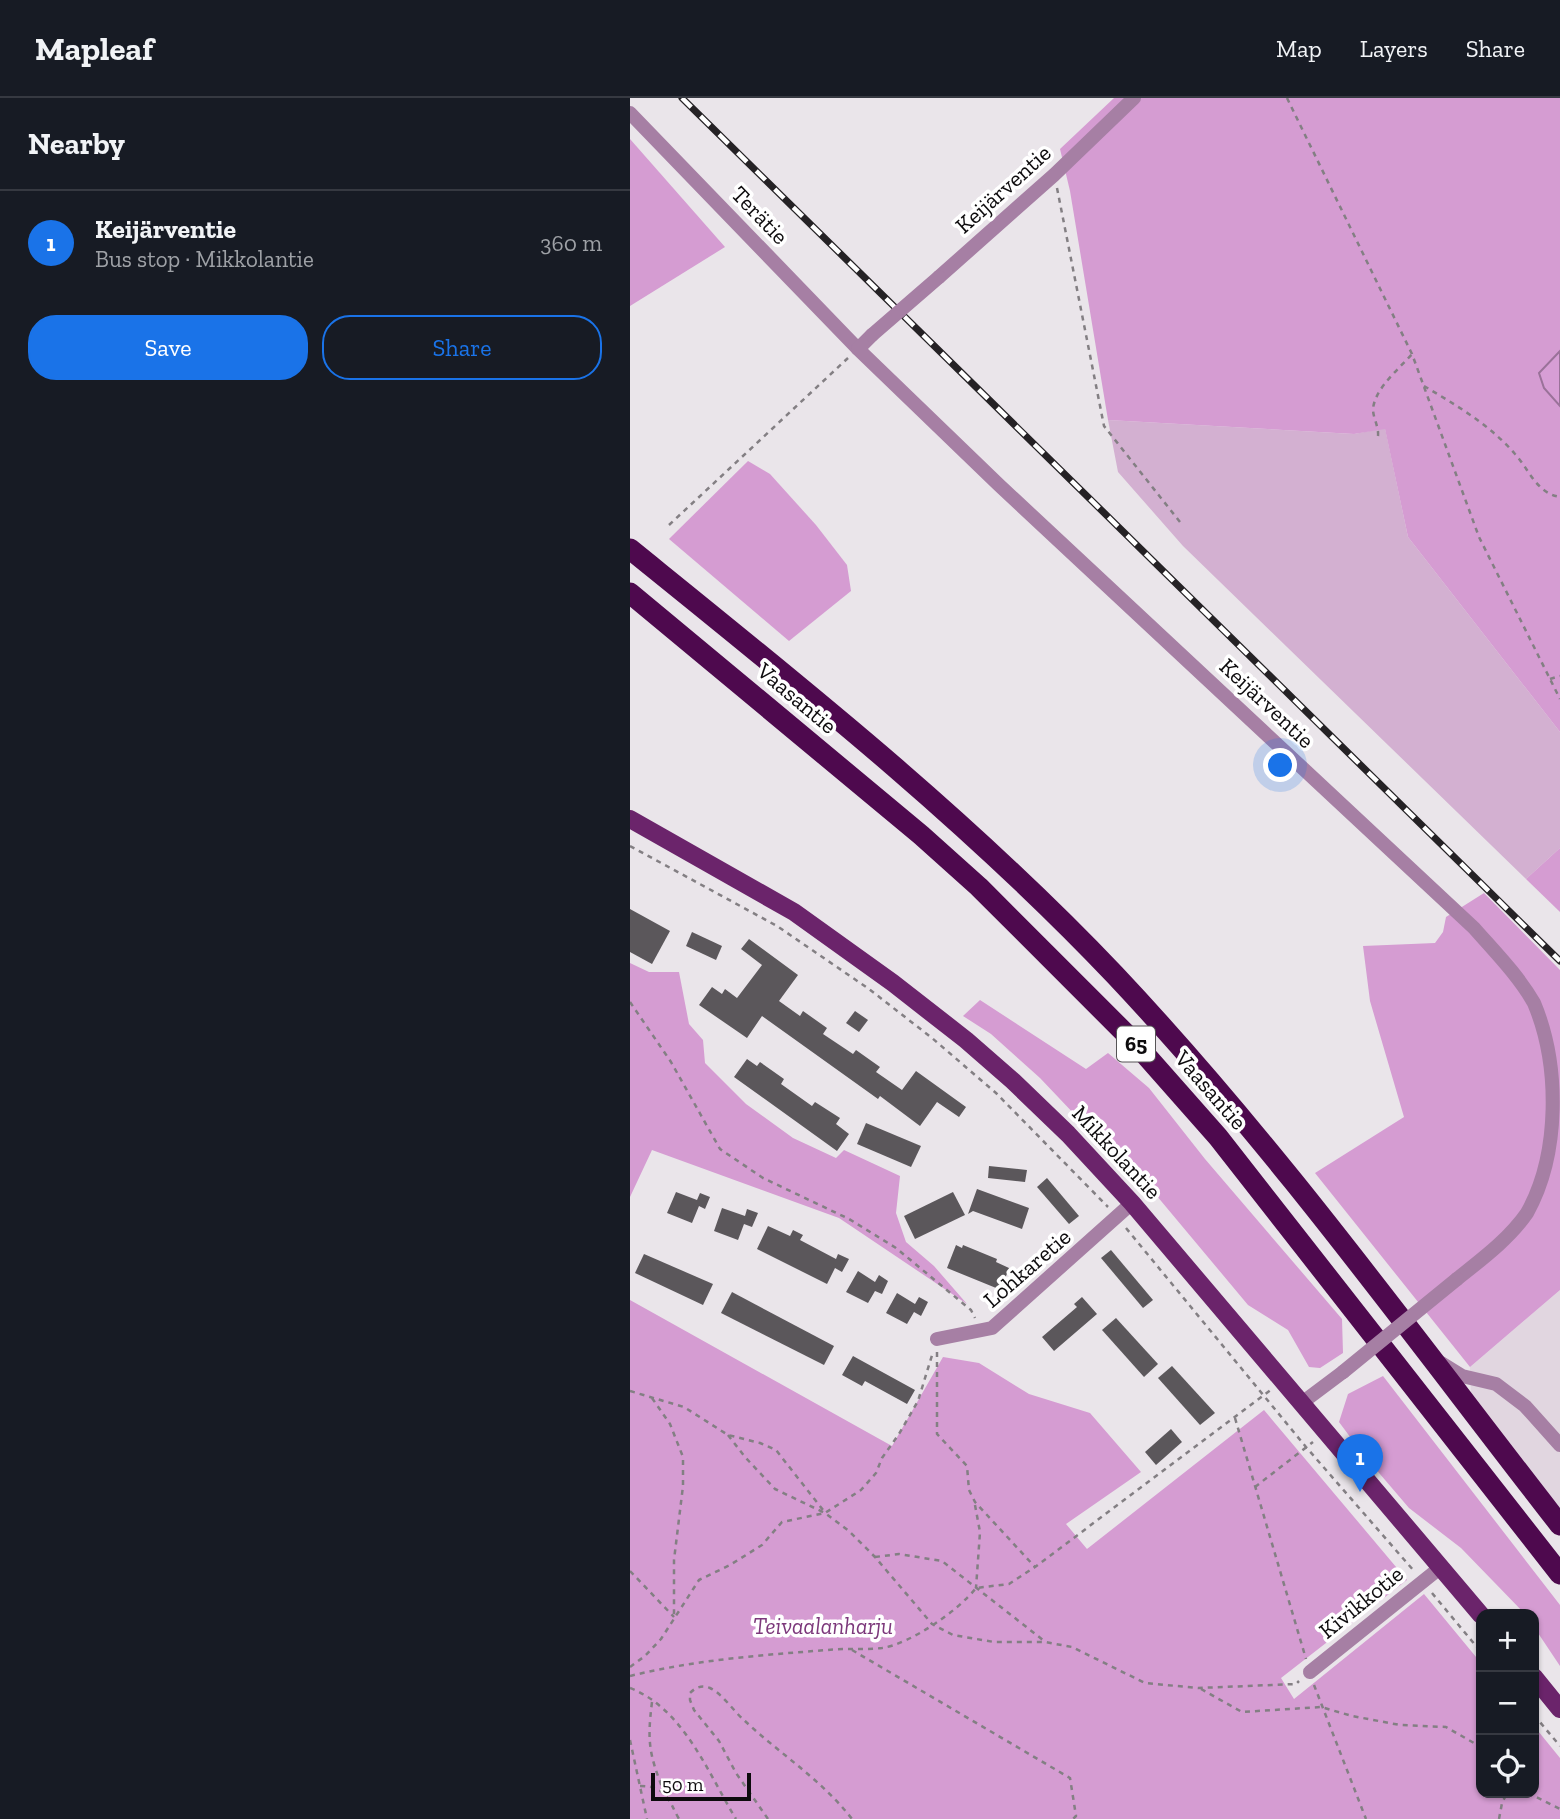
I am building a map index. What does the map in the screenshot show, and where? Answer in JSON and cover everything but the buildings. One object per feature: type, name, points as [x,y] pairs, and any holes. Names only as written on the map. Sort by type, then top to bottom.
[{"type":"highway","name":"Vaasantie","points":[[630,549],[891,763],[1035,896],[1115,975],[1221,1094],[1313,1204],[1560,1525]]},
{"type":"highway","name":"Vaasantie","points":[[630,593],[921,835],[979,887],[1135,1043],[1218,1137],[1560,1574]]},
{"type":"main road","name":"Mikkolantie","points":[[630,818],[794,912],[893,983],[1013,1081],[1068,1134],[1132,1203],[1476,1609]]},
{"type":"main road","points":[[1539,1684],[1560,1709]]},
{"type":"street","name":"Keijärventie","points":[[1135,98],[1054,175],[858,349],[999,485],[1474,928],[1522,984],[1534,1004],[1555,1059],[1559,1094],[1558,1124],[1541,1188],[1510,1233],[1489,1254],[1303,1402]]},
{"type":"street","name":"Terätie","points":[[630,113],[858,349]]},
{"type":"street","name":"Lohkaretie","points":[[937,1339],[992,1328],[1132,1203]]},
{"type":"street","points":[[1424,1350],[1462,1377],[1496,1384],[1525,1406],[1560,1445]]},
{"type":"street","name":"Kivikkotie","points":[[1310,1672],[1441,1567]]},
{"type":"path","points":[[1287,98],[1412,354],[1479,537],[1559,695]]},
{"type":"path","points":[[1054,175],[1104,426],[1180,522]]},
{"type":"path","points":[[669,525],[858,349]]},
{"type":"path","points":[[1378,436],[1373,411],[1377,395],[1412,354]]},
{"type":"path","points":[[1424,386],[1467,412],[1515,454],[1534,482],[1553,496],[1560,497]]},
{"type":"path","points":[[1550,679],[1560,676]]},
{"type":"path","points":[[630,846],[778,926],[869,989],[996,1093],[1118,1217],[1306,1447],[1476,1646]]},
{"type":"path","points":[[630,1002],[671,1062],[720,1149],[763,1178],[849,1219],[896,1248],[971,1310],[981,1330]]},
{"type":"path","points":[[937,1339],[937,1434],[967,1466],[969,1490],[975,1502],[1035,1567]]},
{"type":"path","points":[[630,1667],[661,1639],[699,1580],[762,1545],[782,1522],[825,1513],[862,1490],[876,1473],[882,1458],[918,1401],[937,1339]]},
{"type":"path","points":[[976,1588],[1009,1584],[1035,1567],[1283,1381]]},
{"type":"path","points":[[630,1391],[684,1407],[728,1435],[776,1450],[825,1513]]},
{"type":"path","points":[[652,1398],[670,1424],[683,1457],[683,1486],[674,1560],[674,1617]]},
{"type":"path","points":[[1235,1418],[1321,1707],[1366,1819]]},
{"type":"path","points":[[728,1435],[744,1457],[775,1489],[825,1513],[849,1531],[933,1623],[953,1635],[994,1642],[1045,1642],[1072,1647],[1145,1683],[1198,1688],[1296,1684],[1310,1672]]},
{"type":"path","points":[[1255,1488],[1306,1447]]},
{"type":"path","points":[[630,1676],[702,1661],[849,1648],[883,1648],[905,1640],[964,1603],[976,1588],[980,1532],[975,1502]]},
{"type":"path","points":[[875,1557],[899,1554],[942,1561],[1045,1642]]},
{"type":"path","points":[[630,1571],[674,1617]]},
{"type":"path","points":[[849,1648],[1070,1778],[1076,1816],[1073,1819]]},
{"type":"path","points":[[768,1819],[736,1773],[719,1741],[694,1710],[690,1693],[695,1688],[703,1686],[712,1689],[746,1723],[815,1779],[852,1819]]},
{"type":"path","points":[[630,1688],[641,1693],[671,1717],[699,1754],[736,1819]]},
{"type":"path","points":[[1198,1688],[1242,1712],[1321,1707],[1399,1725],[1446,1727],[1476,1744]]},
{"type":"path","points":[[652,1702],[650,1757],[678,1819]]},
{"type":"path","points":[[1539,1721],[1560,1746]]},
{"type":"path","points":[[630,1740],[647,1819]]},
{"type":"path","points":[[640,1786],[650,1786],[664,1792]]},
{"type":"path","points":[[1499,1819],[1504,1798]]},
{"type":"path","points":[[1538,1798],[1560,1809]]},
{"type":"shaded area","points":[[1560,351],[1560,406],[1544,388],[1539,373]]},
{"type":"shaded area","points":[[1108,420],[1354,434],[1385,428],[1408,537],[1560,732],[1560,848],[1526,879],[1183,546],[1118,472]]},
{"type":"shaded area","points":[[1560,1290],[1560,1510],[1471,1396],[1470,1367]]},
{"type":"green space","points":[[1114,98],[1560,98],[1560,351],[1539,373],[1544,388],[1560,406],[1560,732],[1408,537],[1385,429],[1354,434],[1108,420],[1070,191],[1060,149]]},
{"type":"green space","points":[[630,139],[725,247],[630,306]]},
{"type":"green space","points":[[748,461],[770,474],[816,525],[847,565],[851,591],[789,641],[669,539]]},
{"type":"green space","points":[[1560,848],[1560,912],[1526,879]]},
{"type":"green space","points":[[1484,893],[1560,970],[1560,1290],[1470,1367],[1315,1173],[1404,1117],[1370,1001],[1363,946],[1435,943],[1443,932],[1446,917]]},
{"type":"green space","points":[[630,963],[649,972],[679,972],[689,1024],[703,1040],[705,1063],[746,1104],[793,1138],[836,1158],[844,1150],[900,1176],[896,1213],[906,1242],[934,1266],[967,1304],[839,1218],[652,1150],[630,1197]]},
{"type":"green space","points":[[980,1000],[1086,1069],[1108,1053],[1149,1088],[1205,1159],[1342,1319],[1343,1353],[1320,1368],[1309,1367],[1288,1330],[1248,1305],[1136,1171],[991,1034],[963,1016]]},
{"type":"green space","name":"Teivaalanharju","points":[[630,1300],[892,1446],[943,1357],[979,1363],[1029,1394],[1090,1413],[1141,1472],[1066,1524],[1087,1549],[1264,1410],[1407,1580],[1281,1678],[1294,1699],[1424,1594],[1476,1657],[1476,1798],[1539,1798],[1539,1732],[1560,1758],[1560,1819],[630,1819]]},
{"type":"green space","points":[[1383,1376],[1560,1605],[1560,1666],[1539,1634],[1539,1609],[1520,1609],[1461,1548],[1409,1508],[1362,1453],[1339,1422],[1348,1394]]},
{"type":"railway","points":[[682,98],[1560,961]]},
{"type":"place","name":"Keijärventie","points":[[1360,1492]]}]
